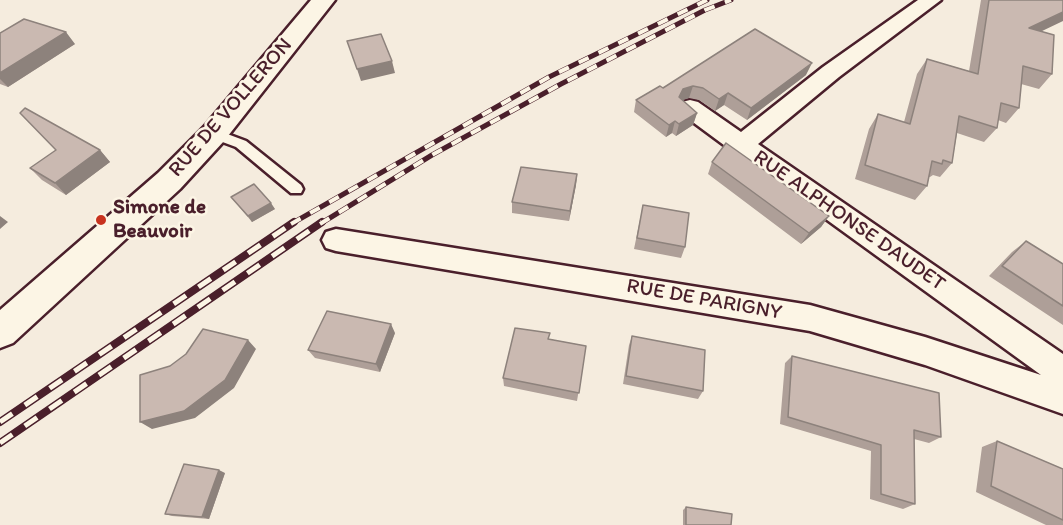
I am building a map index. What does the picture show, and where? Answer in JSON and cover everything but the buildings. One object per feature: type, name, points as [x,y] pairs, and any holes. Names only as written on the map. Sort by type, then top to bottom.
[{"type":"street","name":"RUE DE VOLLERON","points":[[0,332],[169,181],[214,134],[323,0]]},
{"type":"street","name":"RUE ALPHONSE DAUDET","points":[[931,0],[831,72],[741,145],[1063,372]]},
{"type":"street","points":[[690,108],[741,145]]},
{"type":"street","name":"RUE DE PARIGNY","points":[[336,240],[810,318],[925,351],[1063,398]]},
{"type":"lane","points":[[214,134],[241,144],[296,189]]},
{"type":"railway","points":[[291,224],[549,77],[707,0]]},
{"type":"railway","points":[[320,224],[432,155],[561,84],[705,10],[731,0]]},
{"type":"railway","points":[[0,443],[322,222]]},
{"type":"railway","points":[[0,422],[291,224]]},
{"type":"place","name":"Simone de Beauvoir","points":[[101,220]]}]
